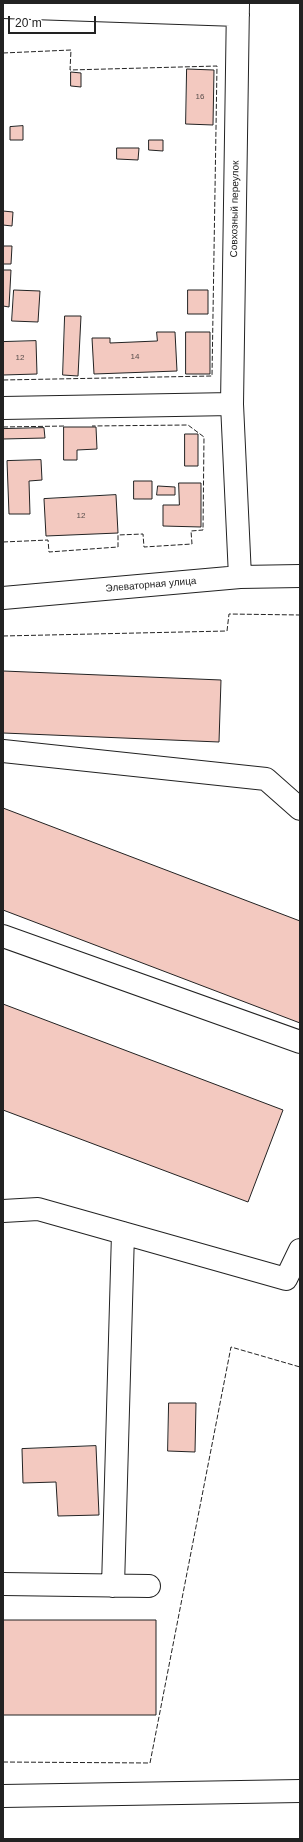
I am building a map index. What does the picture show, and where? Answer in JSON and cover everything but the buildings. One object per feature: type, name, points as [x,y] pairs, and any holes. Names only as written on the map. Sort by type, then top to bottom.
[{"type":"street","name":"Совхозный переулок","points":[[3,7],[238,9],[232,404],[240,577]]},
{"type":"street","points":[[3,408],[232,404]]},
{"type":"street","name":"Элеваторная улица","points":[[3,598],[240,577],[300,576]]},
{"type":"street","points":[[3,751],[266,779],[300,809]]},
{"type":"street","points":[[3,936],[300,1042]]},
{"type":"street","points":[[3,1211],[38,1209],[286,1278],[300,1250]]},
{"type":"street","points":[[113,1586],[123,1233]]},
{"type":"street","points":[[3,1584],[149,1586]]},
{"type":"street","points":[[3,1796],[300,1791]]},
{"type":"fence","points":[[3,53],[71,50],[70,70],[217,66],[212,376],[3,380]]},
{"type":"fence","points":[[3,542],[48,540],[49,552],[118,547],[118,535],[143,534],[144,547],[192,544],[191,531],[203,530],[204,437],[188,425],[92,426]]},
{"type":"fence","points":[[3,427],[66,426]]},
{"type":"fence","points":[[3,636],[227,631],[229,614],[300,615]]},
{"type":"fence","points":[[3,1762],[150,1763],[231,1347],[300,1367]]}]
